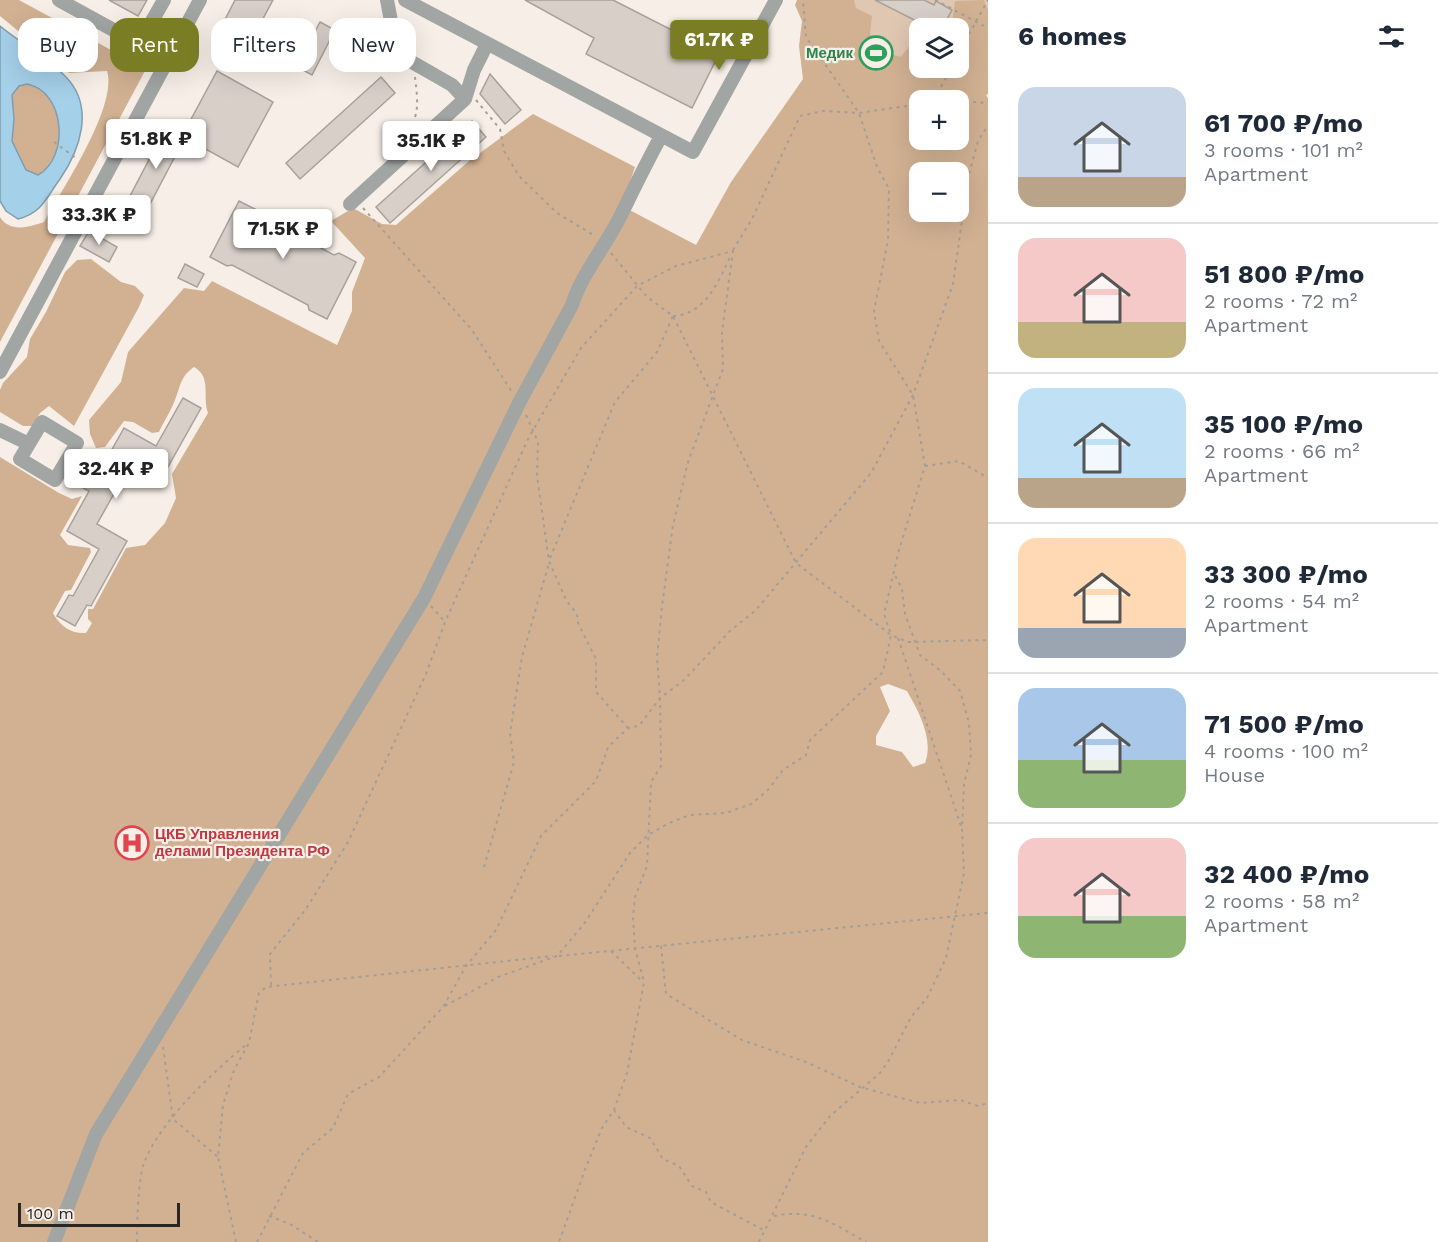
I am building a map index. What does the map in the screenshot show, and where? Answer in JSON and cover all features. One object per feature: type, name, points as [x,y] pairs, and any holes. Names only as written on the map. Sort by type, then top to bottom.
[{"type":"street","points":[[59,0],[139,44],[164,0]]},
{"type":"street","points":[[0,372],[200,0]]},
{"type":"street","points":[[387,0],[390,18]]},
{"type":"street","points":[[405,0],[693,152],[776,0]]},
{"type":"street","points":[[352,202],[465,99],[474,70],[487,44]]},
{"type":"street","points":[[416,64],[452,85],[465,99]]},
{"type":"street","points":[[54,1242],[96,1134],[424,598],[519,403],[661,136]]},
{"type":"street","points":[[0,430],[29,444]]},
{"type":"path","points":[[444,1007],[498,976],[557,956],[584,924],[630,853],[648,835],[669,823],[690,815],[734,810],[751,804],[767,791],[783,771],[806,755],[810,740],[883,672],[891,635],[884,614],[925,466],[913,395],[879,341],[873,311],[888,240],[889,189],[877,167],[859,113],[806,37],[803,0]]},
{"type":"path","points":[[935,0],[988,28]]},
{"type":"path","points":[[969,34],[988,0]]},
{"type":"path","points":[[411,148],[403,140],[416,120],[418,100],[412,72]]},
{"type":"path","points":[[465,99],[476,100],[500,129],[504,151],[519,176],[557,213],[592,233]]},
{"type":"path","points":[[969,102],[988,103]]},
{"type":"path","points":[[673,316],[687,315],[700,308],[752,219],[800,116],[823,111],[859,113],[909,106]]},
{"type":"path","points":[[257,1242],[303,1153],[333,1128],[348,1094],[379,1077],[444,1007],[466,966],[496,930],[542,836],[596,781],[608,747],[628,728],[639,726],[660,698],[683,681],[730,631],[756,610],[871,473],[913,395],[953,284],[968,178],[978,141],[988,125]]},
{"type":"path","points":[[54,142],[77,159]]},
{"type":"path","points":[[352,202],[472,330],[534,428],[538,442],[537,476],[549,561],[566,600],[577,614],[578,623],[596,659],[596,692],[628,728]]},
{"type":"path","points":[[271,986],[270,954],[306,909],[348,842],[426,674],[445,622],[534,428],[581,348],[637,286],[676,266],[733,251]]},
{"type":"path","points":[[559,1242],[586,1167],[602,1128],[614,1110],[627,1073],[644,982],[634,948],[633,918],[635,897],[647,866],[651,782],[661,766],[657,657],[673,525],[688,462],[723,369],[722,332],[733,251]]},
{"type":"path","points":[[617,259],[647,297],[673,316],[796,563],[891,635],[913,641],[988,640]]},
{"type":"path","points":[[484,867],[514,762],[510,733],[522,657],[549,561],[615,402],[657,352],[673,316]]},
{"type":"path","points":[[925,466],[958,462],[988,478]]},
{"type":"path","points":[[759,1242],[806,1147],[830,1116],[860,1087],[880,1073],[910,1017],[927,998],[945,958],[964,873],[962,829],[964,784],[971,755],[969,723],[960,691],[941,670],[920,655],[913,641],[905,614],[902,589],[894,573]]},
{"type":"path","points":[[424,598],[445,622]]},
{"type":"path","points":[[898,637],[962,829]]},
{"type":"path","points":[[236,1242],[219,1157],[224,1105],[234,1070],[249,1042],[259,993],[271,986],[988,913]]},
{"type":"path","points":[[661,946],[666,994],[742,1040],[806,1062],[860,1087],[920,1103],[960,1100],[978,1106],[988,1103]]},
{"type":"path","points":[[610,951],[644,982]]},
{"type":"path","points":[[161,1029],[173,1119],[219,1157]]},
{"type":"path","points":[[137,1242],[143,1164],[160,1134],[210,1075],[249,1042]]},
{"type":"path","points":[[614,1110],[626,1127],[650,1138],[663,1159],[679,1166],[692,1186],[706,1192],[711,1202],[765,1231]]},
{"type":"path","points":[[773,1216],[796,1212],[811,1214],[867,1242]]},
{"type":"path","points":[[269,1216],[290,1224],[318,1242]]},
{"type":"shaded area","points":[[0,0],[19,0],[52,18],[18,18],[18,31],[0,16]]},
{"type":"shaded area","points":[[797,0],[854,0],[856,8],[872,16],[870,34],[887,53],[901,57],[909,46],[909,78],[969,78],[969,18],[953,18],[955,1],[984,0],[988,10],[988,94],[986,95],[988,98],[988,1242],[0,1242],[0,457],[59,493],[72,499],[82,496],[60,535],[68,545],[90,548],[91,552],[71,590],[65,591],[53,613],[66,628],[86,633],[92,623],[88,619],[88,609],[93,609],[126,548],[145,545],[165,523],[176,498],[172,474],[208,413],[205,381],[200,371],[194,367],[183,378],[159,432],[152,433],[133,422],[124,421],[105,447],[96,448],[90,434],[89,420],[121,382],[128,352],[184,288],[204,291],[212,281],[337,345],[352,311],[352,292],[365,258],[331,221],[353,208],[382,224],[396,225],[469,161],[533,114],[635,167],[622,206],[696,245],[731,182],[803,79],[799,46],[802,21],[795,5]],"holes":[[[888,684],[907,691],[920,717],[928,745],[925,763],[913,767],[902,752],[876,745],[876,736],[890,711],[880,687]]]},
{"type":"shaded area","points":[[811,0],[988,0],[988,67],[969,76],[969,18],[909,18],[909,69]]},
{"type":"shaded area","points":[[98,43],[110,49],[110,72],[144,72],[0,342],[0,217],[14,227],[26,227],[44,222],[97,126],[108,86],[107,71],[98,71]]},
{"type":"shaded area","points":[[922,78],[965,78],[939,90]]},
{"type":"shaded area","points":[[27,84],[40,89],[49,99],[56,111],[59,125],[59,140],[55,154],[48,166],[38,175],[26,170],[12,141],[14,119],[12,95],[19,86]]},
{"type":"shaded area","points":[[91,259],[121,282],[135,286],[144,295],[74,426],[49,406],[40,413],[32,426],[23,426],[0,412],[0,390],[3,383],[27,357],[30,339],[65,272],[77,260]]},
{"type":"water","points":[[0,26],[18,39],[18,72],[61,72],[75,89],[82,115],[78,142],[73,155],[47,198],[33,213],[18,219],[6,211],[0,201]],"holes":[[[27,84],[40,89],[56,111],[59,140],[48,166],[38,175],[26,170],[12,141],[14,119],[12,95],[19,86]]]},
{"type":"building","points":[[109,0],[147,0],[138,16]]},
{"type":"building","points":[[235,0],[273,0],[263,18],[226,18]]},
{"type":"building","points":[[525,0],[613,0],[719,54],[692,108],[586,54],[594,38]]},
{"type":"building","points":[[875,0],[924,0],[934,5],[936,1],[952,10],[948,18],[910,18]]},
{"type":"building","points":[[320,22],[329,27],[329,42],[317,65],[317,28]]},
{"type":"building","points":[[216,72],[273,102],[238,167],[182,136]]},
{"type":"building","points":[[490,74],[521,110],[505,124],[480,94]]},
{"type":"building","points":[[381,77],[395,93],[300,179],[286,163]]},
{"type":"building","points":[[472,121],[486,137],[390,223],[376,207]]},
{"type":"building","points":[[163,133],[182,143],[149,206],[130,196]]},
{"type":"building","points":[[239,201],[257,210],[258,215],[334,255],[339,253],[356,262],[327,319],[309,310],[308,305],[232,265],[227,266],[210,257]]},
{"type":"building","points":[[89,231],[117,247],[109,262],[80,246]]},
{"type":"building","points":[[185,264],[204,274],[197,287],[178,278]]},
{"type":"building","points":[[183,398],[201,408],[164,474],[134,458],[97,524],[127,541],[91,606],[87,605],[75,626],[57,616],[69,595],[73,596],[99,549],[67,531],[89,491],[66,479],[79,457],[101,469],[124,428],[156,446]]},
{"type":"place","name":"Медик","points":[[876,53]]},
{"type":"place","name":"ЦКБ Управления делами Президента РФ","points":[[132,843]]}]
